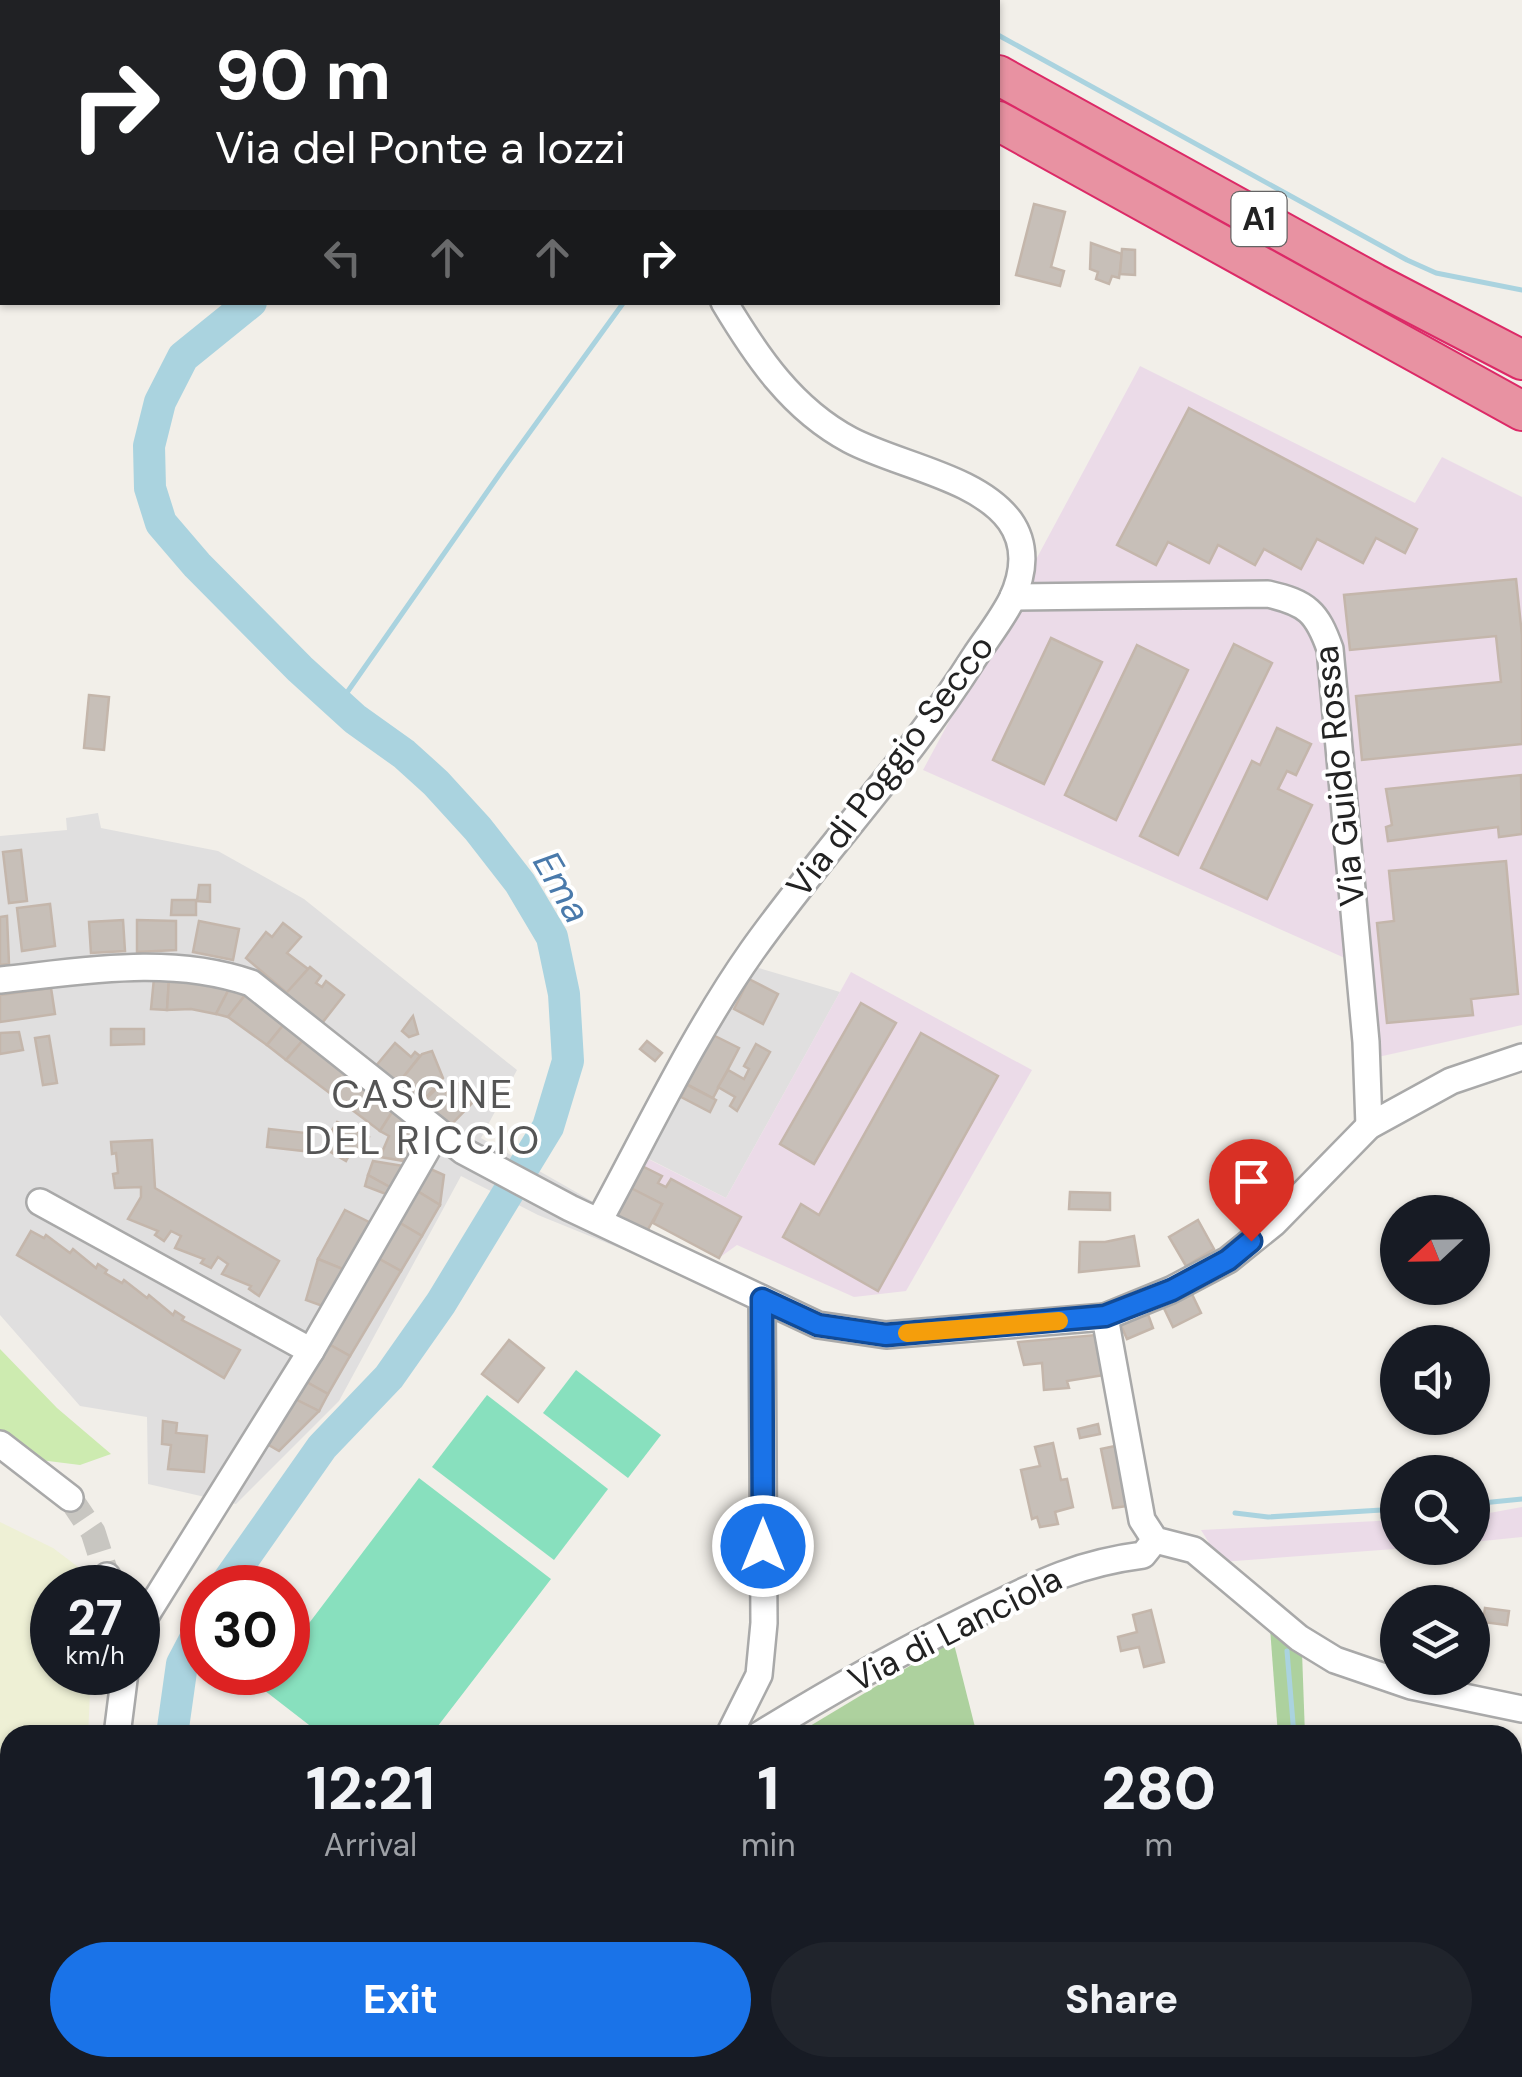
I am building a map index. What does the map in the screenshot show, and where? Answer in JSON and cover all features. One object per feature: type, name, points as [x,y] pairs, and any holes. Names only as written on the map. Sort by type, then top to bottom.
[{"type":"highway","name":"A1","points":[[1000,76],[1522,360]]},
{"type":"highway","name":"A1","points":[[1000,123],[1522,411]]},
{"type":"street","name":"Via di Poggio Secco","points":[[599,1221],[749,955],[946,704],[1013,597],[1025,552],[1010,522],[992,503],[968,489],[848,439],[812,414],[785,391],[726,305]]},
{"type":"street","name":"Via Guido Rossa","points":[[1013,597],[1268,594],[1298,600],[1320,622],[1330,649],[1366,1042],[1369,1126]]},
{"type":"street","points":[[0,980],[127,967],[188,969],[251,984],[452,1143],[570,1208],[818,1325],[886,1335],[1105,1316],[1172,1290],[1228,1260],[1274,1223],[1369,1126],[1451,1082],[1522,1057]]},
{"type":"street","points":[[160,1595],[310,1351],[452,1143]]},
{"type":"street","points":[[40,1202],[310,1351]]},
{"type":"street","points":[[734,1725],[759,1675],[764,1623],[762,1299]]},
{"type":"street","points":[[1105,1316],[1142,1520],[1155,1540],[1194,1550],[1300,1638],[1335,1660],[1411,1686],[1522,1708]]},
{"type":"street","points":[[0,1444],[70,1498]]},
{"type":"street","name":"Via di Lanciola","points":[[776,1725],[868,1668],[1043,1582],[1105,1560],[1143,1555],[1155,1540]]},
{"type":"street","points":[[118,1725],[122,1695]]},
{"type":"shaded area","points":[[1140,366],[1415,503],[1442,457],[1522,497],[1522,1025],[1378,1057],[1365,967],[923,770]]},
{"type":"shaded area","points":[[98,813],[101,828],[218,851],[304,899],[517,1070],[481,1138],[597,1204],[735,961],[840,992],[726,1198],[647,1158],[662,1204],[634,1254],[538,1215],[461,1176],[339,1401],[236,1504],[148,1484],[147,1417],[80,1406],[0,1315],[0,836],[67,830],[66,818]]},
{"type":"shaded area","points":[[851,972],[1032,1070],[906,1291],[854,1297],[737,1245],[719,1258],[653,1223],[662,1204],[630,1188],[646,1158],[726,1198]]},
{"type":"shaded area","points":[[1522,1507],[1522,1537],[1490,1540],[1490,1513]]},
{"type":"shaded area","points":[[1380,1521],[1380,1550],[1221,1562],[1201,1530]]},
{"type":"green space","points":[[0,1349],[57,1408],[111,1454],[80,1465],[0,1455]]},
{"type":"green space","points":[[576,1370],[661,1435],[628,1478],[543,1413]]},
{"type":"green space","points":[[487,1395],[608,1489],[554,1560],[432,1467]]},
{"type":"green space","points":[[419,1478],[551,1579],[439,1725],[309,1725],[270,1695],[310,1695],[310,1622]]},
{"type":"green space","points":[[0,1522],[53,1548],[75,1565],[30,1565],[30,1695],[90,1695],[88,1725],[0,1725]]},
{"type":"green space","points":[[1270,1628],[1302,1652],[1305,1725],[1277,1725]]},
{"type":"green space","points":[[953,1640],[974,1725],[812,1725]]},
{"type":"building","points":[[1034,204],[1065,212],[1051,267],[1064,271],[1060,286],[1016,275]]},
{"type":"building","points":[[1091,243],[1122,254],[1119,278],[1112,276],[1109,284],[1096,279],[1098,272],[1090,269]]},
{"type":"building","points":[[1122,249],[1135,250],[1135,275],[1120,274]]},
{"type":"building","points":[[1189,408],[1417,529],[1405,553],[1376,538],[1363,563],[1317,539],[1301,569],[1264,549],[1255,565],[1218,545],[1209,563],[1168,542],[1156,565],[1117,545]]},
{"type":"building","points":[[1516,579],[1522,635],[1522,744],[1362,760],[1356,696],[1501,682],[1496,636],[1350,650],[1344,595]]},
{"type":"building","points":[[1051,638],[1102,662],[1044,784],[993,760]]},
{"type":"building","points":[[1234,644],[1272,663],[1178,855],[1140,836]]},
{"type":"building","points":[[1137,645],[1188,670],[1116,820],[1065,795]]},
{"type":"building","points":[[89,695],[109,697],[104,750],[84,748]]},
{"type":"building","points":[[1277,728],[1311,744],[1296,775],[1287,771],[1278,789],[1312,805],[1267,899],[1201,868],[1252,761],[1260,765]]},
{"type":"building","points":[[1521,775],[1522,834],[1499,837],[1498,827],[1388,841],[1386,827],[1392,825],[1386,789]]},
{"type":"building","points":[[21,850],[27,901],[9,903],[3,852]]},
{"type":"building","points":[[1506,861],[1518,994],[1471,999],[1473,1015],[1387,1023],[1377,923],[1394,921],[1389,871]]},
{"type":"building","points":[[199,885],[210,885],[210,902],[197,901]]},
{"type":"building","points":[[172,900],[196,900],[196,915],[171,915]]},
{"type":"building","points":[[50,904],[55,946],[22,951],[17,908]]},
{"type":"building","points":[[7,916],[9,964],[0,965],[0,917]]},
{"type":"building","points":[[123,920],[125,951],[91,953],[89,922]]},
{"type":"building","points":[[137,920],[176,921],[176,950],[137,952]]},
{"type":"building","points":[[199,921],[239,929],[233,960],[193,952]]},
{"type":"building","points":[[283,923],[301,937],[287,953],[308,969],[287,993],[246,958],[266,932],[272,937]]},
{"type":"building","points":[[310,967],[321,976],[316,983],[322,987],[326,981],[344,995],[319,1027],[280,1000]]},
{"type":"building","points":[[154,978],[169,979],[167,1010],[151,1009]]},
{"type":"building","points":[[169,979],[229,989],[216,1014],[167,1010]]},
{"type":"building","points":[[749,979],[778,994],[763,1024],[734,1009]]},
{"type":"building","points":[[51,988],[55,1014],[0,1022],[0,995]]},
{"type":"building","points":[[229,989],[246,994],[228,1017],[216,1014]]},
{"type":"building","points":[[246,994],[285,1023],[267,1045],[228,1017]]},
{"type":"building","points":[[861,1003],[896,1023],[814,1164],[780,1144]]},
{"type":"building","points":[[413,1016],[418,1034],[409,1037],[402,1031]]},
{"type":"building","points":[[285,1023],[304,1039],[286,1060],[267,1045]]},
{"type":"building","points":[[111,1029],[144,1029],[144,1044],[111,1045]]},
{"type":"building","points":[[19,1032],[23,1050],[0,1054],[0,1033]]},
{"type":"building","points":[[709,1033],[739,1048],[713,1098],[683,1082]]},
{"type":"building","points":[[921,1033],[998,1076],[878,1291],[783,1237],[801,1204],[819,1215]]},
{"type":"building","points":[[49,1036],[57,1083],[43,1085],[35,1038]]},
{"type":"building","points":[[304,1039],[394,1109],[380,1131],[286,1060]]},
{"type":"building","points":[[647,1041],[662,1053],[655,1061],[640,1049]]},
{"type":"building","points":[[395,1043],[411,1057],[415,1052],[420,1056],[397,1085],[375,1067]]},
{"type":"building","points":[[756,1044],[770,1052],[737,1111],[730,1106],[735,1097],[718,1087],[728,1070],[744,1079],[749,1069],[744,1066]]},
{"type":"building","points":[[432,1051],[443,1078],[419,1106],[397,1085],[422,1054]]},
{"type":"building","points":[[462,1081],[478,1097],[445,1131],[419,1106],[439,1086],[448,1094]]},
{"type":"building","points":[[687,1085],[716,1100],[710,1112],[681,1097]]},
{"type":"building","points":[[394,1109],[419,1127],[420,1142],[410,1162],[380,1157],[389,1136],[380,1131]]},
{"type":"building","points":[[337,1122],[369,1137],[367,1145],[360,1144],[358,1151],[353,1148],[346,1161],[322,1147]]},
{"type":"building","points":[[269,1129],[306,1133],[304,1151],[267,1147]]},
{"type":"building","points":[[152,1140],[155,1188],[279,1261],[259,1296],[249,1289],[251,1286],[222,1274],[228,1264],[218,1257],[211,1268],[201,1263],[204,1259],[175,1248],[181,1236],[171,1231],[164,1241],[155,1235],[158,1231],[128,1219],[141,1197],[141,1187],[115,1188],[113,1174],[118,1173],[111,1142]]},
{"type":"building","points":[[373,1161],[409,1167],[395,1190],[368,1175]]},
{"type":"building","points":[[642,1166],[662,1176],[658,1183],[666,1187],[671,1179],[741,1217],[719,1258],[653,1223],[662,1204],[630,1188]]},
{"type":"building","points":[[426,1167],[444,1175],[440,1205],[414,1189]]},
{"type":"building","points":[[368,1175],[395,1190],[391,1196],[365,1186]]},
{"type":"building","points":[[627,1186],[662,1204],[646,1233],[617,1218],[614,1208]]},
{"type":"building","points":[[414,1189],[440,1205],[422,1236],[395,1220]]},
{"type":"building","points":[[1070,1192],[1110,1193],[1110,1210],[1069,1209]]},
{"type":"building","points":[[345,1210],[375,1225],[350,1272],[318,1259]]},
{"type":"building","points":[[395,1220],[422,1236],[401,1271],[374,1256]]},
{"type":"building","points":[[1198,1220],[1214,1249],[1186,1266],[1169,1237]]},
{"type":"building","points":[[31,1231],[44,1238],[46,1235],[70,1253],[73,1249],[96,1268],[98,1264],[107,1270],[105,1273],[122,1283],[124,1280],[147,1298],[149,1295],[173,1315],[175,1311],[184,1317],[182,1320],[240,1350],[224,1378],[17,1255]]},
{"type":"building","points":[[1134,1236],[1139,1266],[1079,1272],[1080,1242]]},
{"type":"building","points":[[374,1256],[401,1271],[350,1356],[325,1342]]},
{"type":"building","points":[[318,1259],[350,1272],[328,1308],[306,1300]]},
{"type":"building","points":[[1189,1288],[1201,1313],[1173,1327],[1161,1302]]},
{"type":"building","points":[[1146,1309],[1153,1328],[1127,1339],[1119,1321]]},
{"type":"building","points":[[1096,1335],[1104,1375],[1067,1381],[1069,1388],[1044,1390],[1042,1363],[1024,1365],[1018,1342]]},
{"type":"building","points":[[509,1340],[544,1368],[518,1402],[482,1374]]},
{"type":"building","points":[[325,1342],[350,1356],[328,1394],[303,1380]]},
{"type":"building","points":[[303,1380],[328,1394],[319,1411],[293,1398]]},
{"type":"building","points":[[293,1398],[319,1411],[279,1451],[267,1444]]},
{"type":"building","points":[[163,1421],[177,1423],[176,1433],[207,1436],[204,1472],[168,1469],[171,1445],[162,1444]]},
{"type":"building","points":[[1098,1424],[1100,1434],[1080,1438],[1078,1429]]},
{"type":"building","points":[[1053,1443],[1061,1480],[1067,1479],[1073,1507],[1055,1512],[1058,1524],[1040,1527],[1037,1517],[1032,1519],[1021,1470],[1040,1466],[1035,1447]]},
{"type":"building","points":[[1115,1446],[1127,1506],[1113,1508],[1101,1449]]},
{"type":"building","points":[[1490,1609],[1509,1611],[1507,1625],[1490,1623]]},
{"type":"building","points":[[1151,1610],[1164,1662],[1144,1667],[1139,1647],[1121,1651],[1118,1637],[1137,1632],[1133,1615]]},
{"type":"waterway","points":[[1000,36],[1407,260],[1436,273],[1522,290]]},
{"type":"waterway","name":"Ema","points":[[239,1565],[322,1447],[389,1377],[441,1303],[548,1127],[568,1061],[564,994],[552,937],[520,883],[436,783],[300,669],[161,523],[150,488],[149,446],[160,402],[183,357],[247,305]]},
{"type":"waterway","points":[[339,704],[622,305]]},
{"type":"waterway","points":[[1490,1502],[1522,1499]]},
{"type":"waterway","points":[[1235,1513],[1268,1517],[1380,1510]]},
{"type":"waterway","points":[[1287,1651],[1293,1725]]},
{"type":"waterway","name":"Ema","points":[[173,1725],[180,1678]]},
{"type":"tunnel","points":[[70,1498],[93,1532],[104,1565]]},
{"type":"slow traffic","points":[[907,1333],[1059,1321]]},
{"type":"district","name":"CASCINE DEL RICCIO","points":[[423,1117]]},
{"type":"route","points":[[763,1546],[762,1299],[818,1325],[886,1335],[1105,1316],[1172,1290],[1228,1260],[1251,1241]]}]
